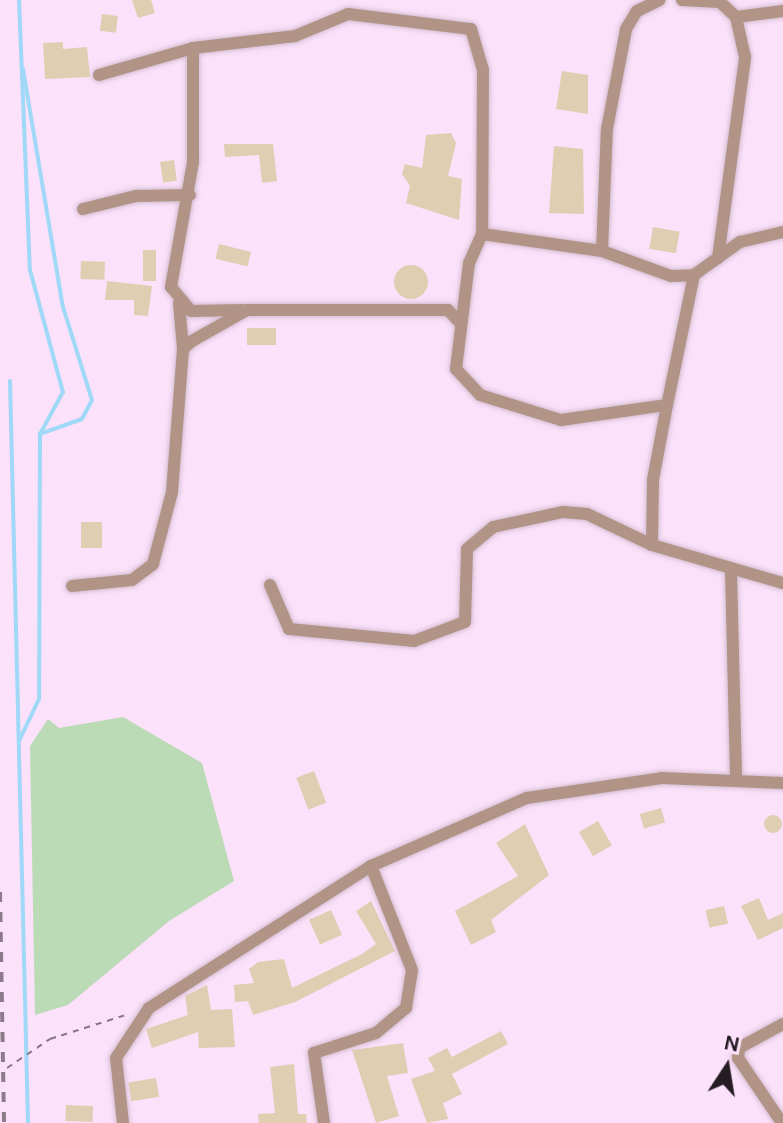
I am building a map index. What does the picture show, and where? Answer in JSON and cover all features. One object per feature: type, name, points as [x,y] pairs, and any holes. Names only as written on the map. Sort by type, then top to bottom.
[{"type":"street","points":[[602,251],[607,129],[626,29],[637,11],[660,0]]},
{"type":"street","points":[[682,0],[719,1],[736,17],[745,57],[718,258]]},
{"type":"street","points":[[736,17],[783,11]]},
{"type":"street","points":[[99,75],[193,48],[270,42],[348,14],[471,29],[483,70],[482,234],[469,263],[456,369],[480,395],[561,420],[667,405]]},
{"type":"street","points":[[72,586],[132,580],[153,564],[172,492],[183,349],[173,265],[190,195],[193,48]]},
{"type":"street","points":[[83,209],[136,196],[190,195]]},
{"type":"street","points":[[482,234],[602,251],[671,276],[694,275],[740,242],[783,232]]},
{"type":"street","points":[[652,545],[653,480],[694,275]]},
{"type":"street","points":[[179,303],[191,311],[448,310],[461,324]]},
{"type":"street","points":[[183,349],[247,310]]},
{"type":"street","points":[[270,585],[289,629],[414,641],[465,622],[467,549],[493,527],[587,514],[652,545],[731,571],[783,583]]},
{"type":"street","points":[[731,571],[736,777]]},
{"type":"street","points":[[123,1123],[116,1058],[149,1008],[371,866],[527,798],[662,778],[736,777],[783,783]]},
{"type":"street","points":[[324,1123],[314,1053],[376,1033],[406,1008],[412,970],[371,866]]},
{"type":"street","points":[[782,1123],[738,1058],[739,1048],[783,1024]]},
{"type":"path","points":[[7,1068],[50,1039],[149,1008]]},
{"type":"green space","points":[[123,717],[202,763],[234,881],[169,921],[68,1005],[35,1015],[30,746],[48,719],[59,728]]},
{"type":"building","points":[[132,0],[151,0],[155,13],[138,18]]},
{"type":"building","points":[[102,14],[118,16],[116,33],[100,31]]},
{"type":"building","points":[[63,42],[63,49],[87,47],[90,77],[45,79],[43,43]]},
{"type":"building","points":[[562,71],[588,75],[588,114],[556,109]]},
{"type":"building","points":[[451,133],[456,143],[448,176],[462,179],[459,220],[406,203],[410,186],[402,174],[405,164],[422,168],[426,135]]},
{"type":"building","points":[[224,144],[273,144],[277,181],[262,183],[259,155],[225,157]]},
{"type":"building","points":[[554,146],[583,149],[584,214],[549,213]]},
{"type":"building","points":[[174,160],[177,181],[163,183],[160,162]]},
{"type":"building","points":[[653,227],[680,232],[676,253],[649,249]]},
{"type":"building","points":[[219,244],[251,252],[247,267],[215,259]]},
{"type":"building","points":[[143,250],[156,250],[156,281],[143,281]]},
{"type":"building","points":[[81,261],[105,262],[104,280],[80,279]]},
{"type":"building","points":[[411,265],[423,270],[428,282],[423,294],[411,299],[399,294],[394,282],[399,270]]},
{"type":"building","points":[[107,281],[152,286],[148,316],[134,315],[134,300],[105,300]]},
{"type":"building","points":[[247,328],[276,328],[276,345],[247,345]]},
{"type":"building","points":[[81,522],[102,522],[102,548],[81,548]]},
{"type":"building","points":[[314,771],[326,803],[308,810],[296,778]]},
{"type":"building","points":[[661,808],[665,822],[644,828],[640,814]]},
{"type":"building","points":[[769,815],[777,815],[782,824],[780,831],[769,833],[764,828],[764,820]]},
{"type":"building","points":[[598,821],[612,845],[593,856],[579,832]]},
{"type":"building","points":[[525,824],[549,875],[491,920],[496,932],[471,945],[455,911],[518,876],[496,843]]},
{"type":"building","points":[[759,898],[768,920],[783,913],[783,928],[758,940],[741,906]]},
{"type":"building","points":[[371,901],[395,951],[295,1002],[253,1015],[248,1001],[235,1002],[234,985],[254,983],[249,969],[258,962],[284,959],[292,988],[376,944],[356,911]]},
{"type":"building","points":[[724,906],[728,924],[710,928],[705,910]]},
{"type":"building","points":[[331,910],[342,935],[320,944],[309,920]]},
{"type":"building","points":[[207,985],[211,1010],[232,1009],[235,1047],[199,1048],[198,1032],[152,1048],[146,1029],[188,1015],[185,996]]},
{"type":"building","points":[[501,1031],[508,1044],[452,1074],[462,1094],[443,1103],[448,1119],[427,1123],[411,1079],[435,1071],[428,1058],[447,1048],[452,1057]]},
{"type":"building","points":[[403,1043],[408,1073],[387,1076],[399,1116],[376,1123],[352,1050]]},
{"type":"building","points":[[294,1064],[298,1114],[306,1114],[307,1123],[259,1123],[258,1114],[275,1113],[270,1067]]},
{"type":"building","points":[[156,1078],[159,1097],[131,1101],[128,1082]]},
{"type":"building","points":[[66,1105],[93,1106],[92,1122],[65,1121]]},
{"type":"waterway","points":[[19,0],[30,270],[63,392],[40,434],[39,699],[19,741]]},
{"type":"waterway","points":[[23,69],[63,307],[92,400],[82,419],[40,434]]},
{"type":"waterway","points":[[10,381],[28,1123]]},
{"type":"railway","points":[[0,892],[4,1123]]}]
